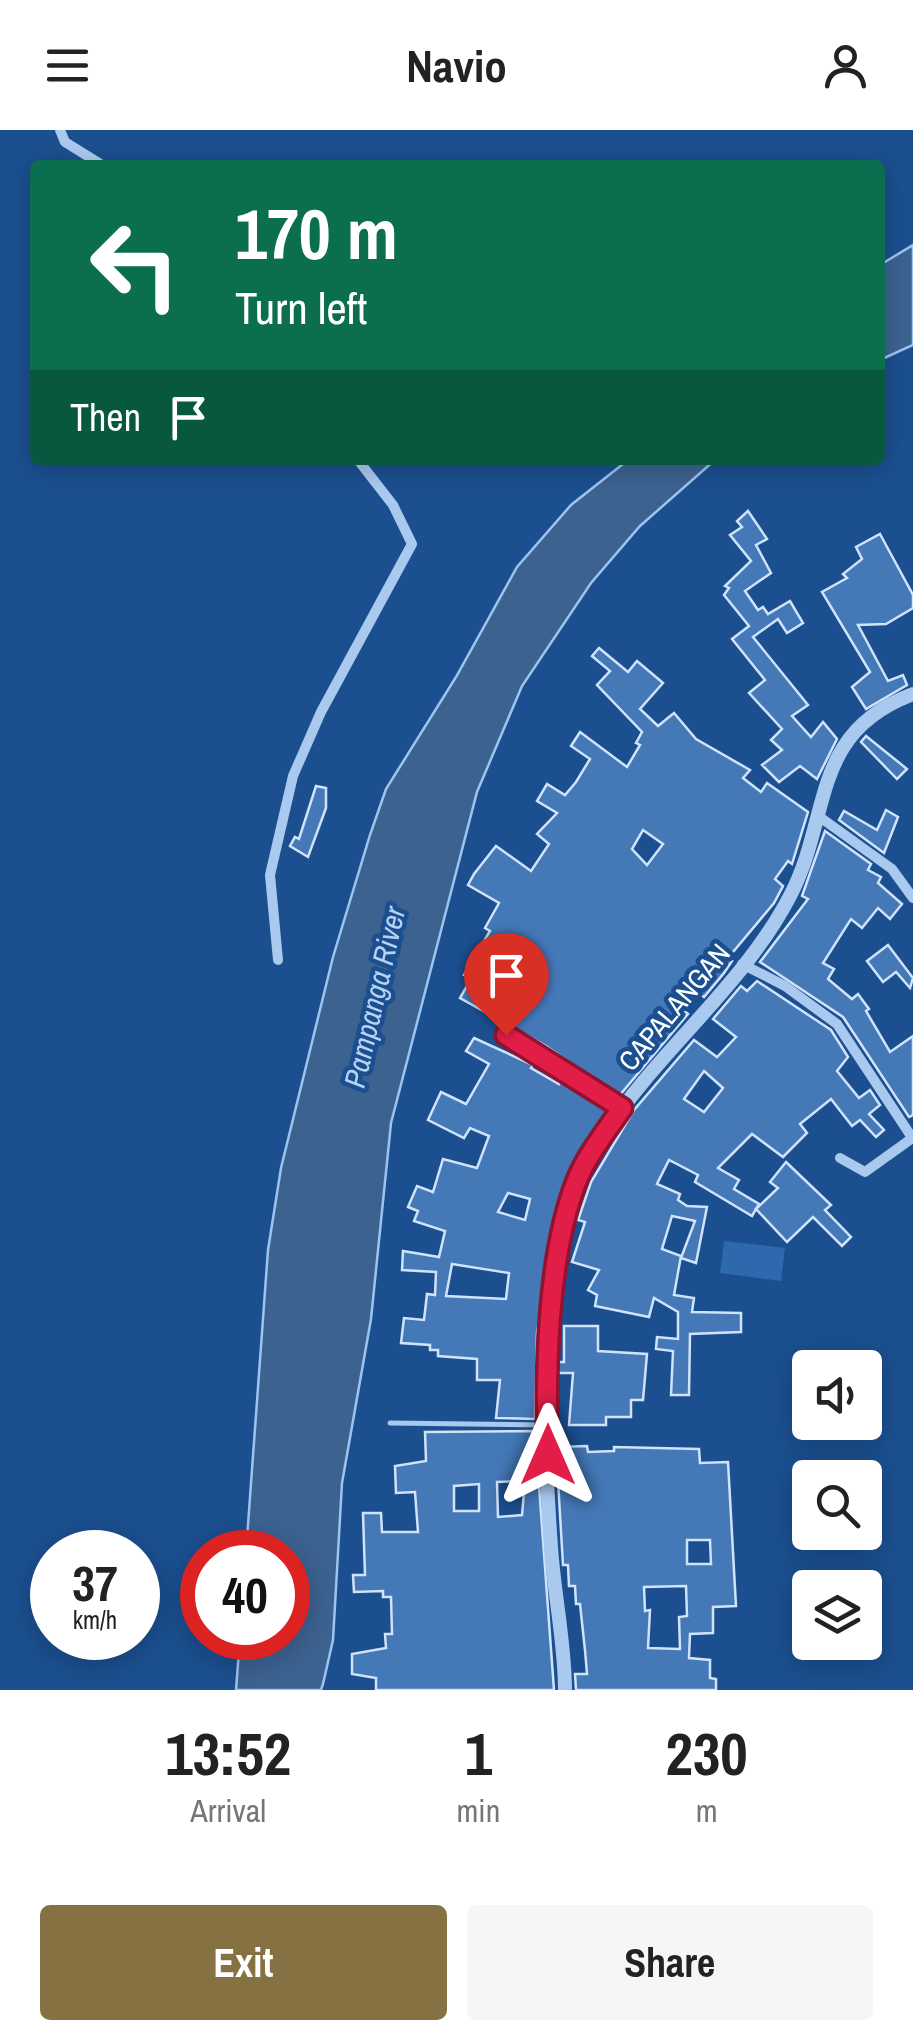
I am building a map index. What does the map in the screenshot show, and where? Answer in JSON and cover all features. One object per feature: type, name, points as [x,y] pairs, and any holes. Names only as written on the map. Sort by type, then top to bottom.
[{"type":"street","points":[[60,130],[65,142],[94,160]]},
{"type":"street","points":[[278,960],[270,874],[293,776],[320,712],[412,544],[393,505],[362,465]]},
{"type":"street","name":"CAPALANGAN","points":[[564,1690],[551,1546],[547,1425],[554,1291],[577,1180],[622,1108],[765,938],[810,851],[830,768],[862,724],[886,704],[913,694]]},
{"type":"street","points":[[816,816],[892,869],[913,898]]},
{"type":"street","points":[[742,964],[785,986],[837,1024],[912,1139],[864,1172],[840,1158]]},
{"type":"street","points":[[506,1035],[622,1108]]},
{"type":"lane","points":[[390,1423],[547,1425]]},
{"type":"shaded area","points":[[724,1241],[785,1248],[781,1281],[720,1273]]},
{"type":"water","points":[[913,245],[913,345],[885,358],[885,262]]},
{"type":"water","name":"Pampanga River","points":[[622,465],[709,465],[640,526],[591,583],[522,686],[477,792],[391,1123],[371,1319],[342,1483],[333,1640],[323,1684],[321,1690],[236,1690],[238,1660],[310,1660],[310,1530],[248,1530],[268,1250],[281,1168],[333,957],[386,789],[456,677],[517,567],[571,505]]},
{"type":"building","points":[[748,511],[767,539],[756,545],[771,573],[745,591],[758,610],[763,607],[768,614],[790,601],[803,623],[787,633],[778,619],[753,637],[808,705],[792,716],[811,737],[823,722],[837,739],[817,779],[800,766],[779,782],[762,765],[782,750],[771,740],[782,729],[749,693],[765,680],[732,639],[749,626],[724,595],[729,588],[725,586],[751,561],[730,535],[742,527],[737,521]]},
{"type":"building","points":[[880,534],[913,595],[913,608],[886,624],[858,625],[888,681],[903,675],[907,685],[866,709],[852,687],[870,672],[822,592],[847,578],[843,574],[862,559],[856,547]]},
{"type":"building","points":[[599,648],[628,672],[637,661],[663,683],[640,709],[658,726],[674,713],[696,739],[750,770],[743,778],[761,792],[767,783],[808,812],[792,864],[788,861],[775,879],[783,886],[774,903],[728,958],[732,961],[704,997],[697,992],[681,1008],[688,1014],[619,1096],[546,1046],[460,998],[471,979],[464,975],[490,931],[485,928],[499,903],[468,885],[474,874],[496,846],[531,871],[549,844],[537,834],[557,813],[537,801],[547,784],[565,795],[590,759],[571,746],[580,732],[627,767],[640,745],[636,743],[642,732],[597,685],[610,671],[592,656]],"holes":[[[643,830],[663,844],[647,865],[632,849]]]},
{"type":"building","points":[[866,736],[907,769],[897,779],[861,742]]},
{"type":"building","points":[[316,786],[326,788],[326,808],[308,857],[290,846],[295,837],[299,839]]},
{"type":"building","points":[[886,810],[898,817],[884,853],[839,820],[844,811],[877,830]]},
{"type":"building","points":[[825,831],[871,864],[868,870],[881,877],[878,883],[902,904],[890,919],[878,908],[862,928],[851,919],[823,963],[834,969],[828,979],[852,999],[858,994],[890,1052],[913,1036],[913,1115],[909,1117],[843,1017],[760,962],[808,899],[802,896]]},
{"type":"building","points":[[888,945],[913,978],[910,988],[896,972],[883,982],[867,961]]},
{"type":"building","points":[[757,981],[831,1030],[848,1057],[837,1071],[859,1098],[870,1090],[880,1105],[869,1114],[884,1130],[876,1137],[860,1120],[852,1126],[831,1099],[800,1124],[807,1133],[783,1157],[752,1134],[718,1168],[739,1180],[734,1189],[759,1204],[752,1216],[695,1182],[698,1175],[669,1160],[657,1184],[680,1194],[678,1200],[687,1206],[707,1207],[696,1263],[681,1258],[695,1221],[672,1216],[662,1249],[681,1256],[674,1295],[694,1298],[692,1312],[741,1313],[741,1332],[690,1334],[689,1395],[671,1395],[673,1351],[656,1349],[657,1337],[678,1339],[678,1312],[654,1298],[649,1317],[595,1306],[597,1295],[588,1290],[599,1270],[572,1262],[585,1222],[578,1220],[591,1182],[634,1110],[694,1040],[717,1057],[736,1037],[713,1019],[741,986],[747,991]],"holes":[[[704,1071],[723,1088],[704,1112],[684,1099]]]},
{"type":"building","points":[[474,1038],[533,1065],[531,1068],[559,1084],[562,1080],[608,1110],[572,1173],[555,1224],[537,1333],[535,1419],[496,1418],[500,1380],[477,1380],[477,1359],[438,1356],[438,1350],[430,1350],[430,1345],[401,1343],[404,1318],[424,1320],[427,1294],[435,1295],[436,1272],[402,1270],[403,1251],[439,1257],[445,1231],[414,1221],[418,1211],[408,1207],[417,1186],[433,1192],[443,1159],[477,1168],[489,1136],[470,1128],[464,1138],[428,1120],[441,1092],[466,1104],[489,1064],[466,1051]],"holes":[[[508,1193],[530,1199],[525,1220],[498,1212]],[[452,1264],[509,1273],[506,1299],[446,1296]]]},
{"type":"building","points":[[786,1162],[831,1205],[825,1210],[851,1237],[842,1246],[813,1217],[787,1242],[756,1209],[778,1188],[770,1182]]},
{"type":"building","points":[[564,1326],[598,1326],[598,1351],[647,1354],[643,1400],[631,1400],[631,1417],[606,1417],[606,1425],[569,1425],[573,1373],[557,1373],[557,1362],[564,1362]]},
{"type":"building","points":[[535,1431],[554,1690],[376,1690],[376,1678],[352,1674],[352,1654],[386,1648],[385,1634],[392,1634],[391,1597],[383,1597],[383,1591],[354,1592],[353,1575],[365,1575],[363,1513],[381,1513],[382,1532],[418,1532],[415,1492],[396,1493],[395,1466],[426,1461],[425,1432]],"holes":[[[525,1481],[522,1515],[498,1517],[497,1482]],[[479,1484],[479,1511],[454,1511],[454,1486]]]},
{"type":"building","points":[[587,1446],[588,1452],[614,1451],[614,1447],[699,1449],[700,1463],[728,1462],[736,1606],[713,1607],[713,1633],[690,1634],[689,1658],[710,1660],[710,1678],[716,1679],[716,1690],[576,1690],[575,1674],[587,1674],[580,1604],[576,1604],[575,1586],[569,1586],[568,1565],[563,1565],[556,1447]],"holes":[[[687,1540],[710,1540],[711,1564],[687,1564]],[[686,1586],[687,1616],[679,1617],[680,1649],[648,1648],[650,1610],[645,1611],[644,1587]]]},
{"type":"route","points":[[506,1035],[622,1108],[577,1180],[568,1218],[554,1291],[548,1455]]}]
